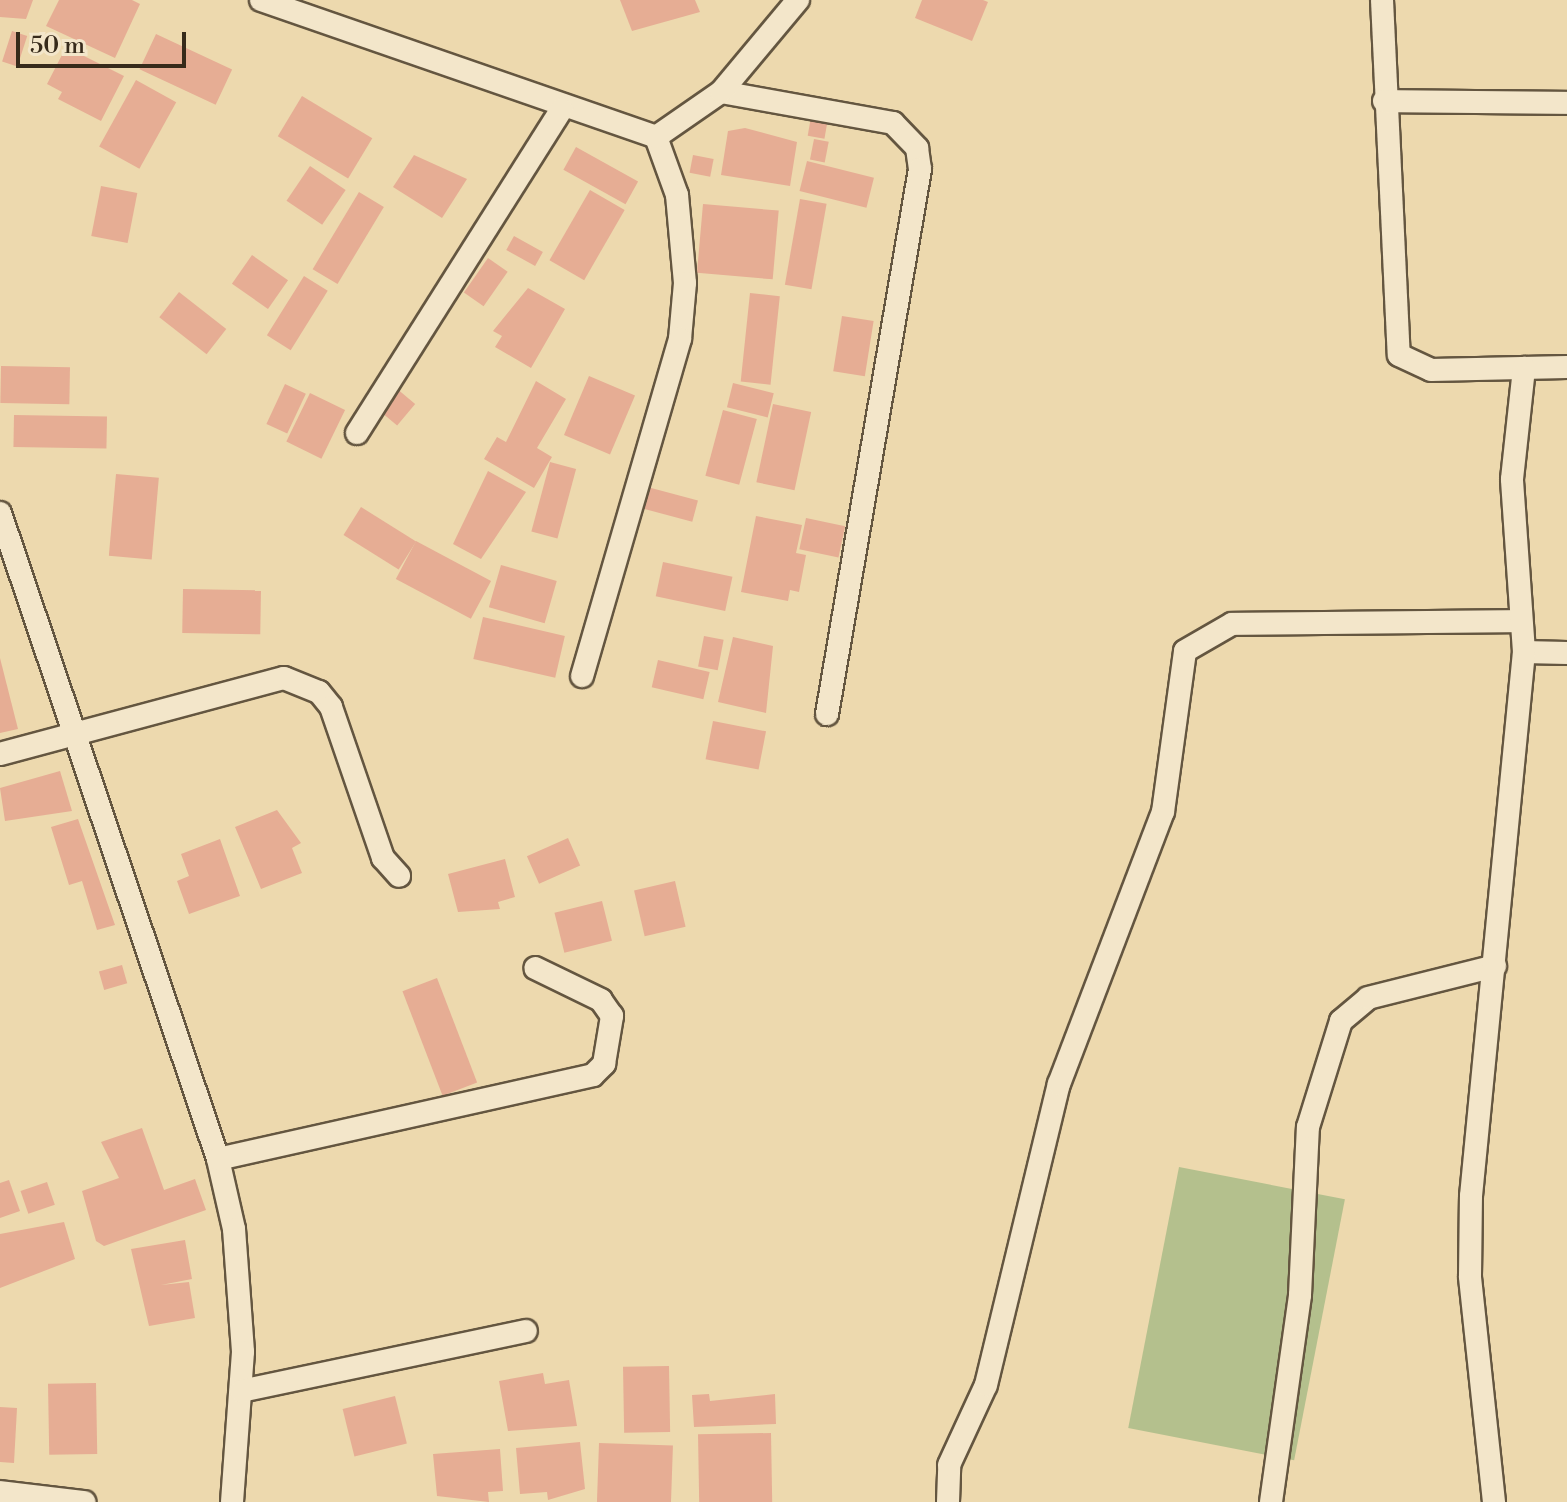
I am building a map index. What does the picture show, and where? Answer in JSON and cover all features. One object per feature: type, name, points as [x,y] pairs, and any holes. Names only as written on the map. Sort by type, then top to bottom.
[{"type":"street","points":[[261,0],[562,109],[656,137]]},
{"type":"street","points":[[656,137],[721,92],[798,0]]},
{"type":"street","points":[[1382,0],[1384,101],[1399,355],[1431,370],[1567,367]]},
{"type":"street","points":[[721,92],[893,123],[917,148],[920,169],[827,714]]},
{"type":"street","points":[[1384,101],[1567,103]]},
{"type":"street","points":[[357,433],[562,109]]},
{"type":"street","points":[[582,676],[680,339],[685,283],[677,195],[656,137]]},
{"type":"street","points":[[1494,1502],[1470,1276],[1524,652],[1519,621],[1512,479],[1524,368]]},
{"type":"street","points":[[0,513],[218,1159],[235,1243],[241,1391],[232,1502]]},
{"type":"street","points":[[948,1502],[949,1465],[986,1385],[1059,1084],[1163,812],[1185,651],[1232,624],[1519,621]]},
{"type":"street","points":[[1524,652],[1567,653]]},
{"type":"street","points":[[0,754],[73,736],[259,680],[284,678],[319,692],[383,858],[399,876]]},
{"type":"street","points":[[1271,1502],[1300,1295],[1308,1127],[1341,1021],[1368,998],[1495,966]]},
{"type":"street","points":[[218,1159],[593,1075],[604,1064],[612,1016],[601,1000],[535,968]]},
{"type":"street","points":[[241,1391],[526,1331]]},
{"type":"street","points":[[0,1492],[84,1502]]},
{"type":"green space","points":[[1179,1167],[1345,1199],[1294,1460],[1128,1428]]},
{"type":"building","points":[[0,0],[33,0],[26,19],[0,17]]},
{"type":"building","points":[[59,0],[132,0],[140,4],[115,58],[46,26]]},
{"type":"building","points":[[620,0],[695,0],[700,12],[632,31]]},
{"type":"building","points":[[922,0],[988,2],[972,41],[915,18]]},
{"type":"building","points":[[12,31],[27,36],[17,66],[2,61]]},
{"type":"building","points":[[156,34],[232,69],[216,105],[140,69]]},
{"type":"building","points":[[66,47],[124,76],[101,121],[58,99],[62,92],[47,84]]},
{"type":"building","points":[[136,80],[176,102],[139,169],[99,146]]},
{"type":"building","points":[[302,96],[372,138],[348,179],[278,136]]},
{"type":"building","points":[[811,117],[828,120],[824,139],[808,136]]},
{"type":"building","points":[[745,128],[797,142],[790,186],[721,175],[728,131]]},
{"type":"building","points":[[814,139],[829,142],[825,162],[810,160]]},
{"type":"building","points":[[576,147],[638,181],[625,204],[563,170]]},
{"type":"building","points":[[414,155],[467,179],[442,218],[393,187]]},
{"type":"building","points":[[693,155],[714,159],[710,177],[690,173]]},
{"type":"building","points":[[807,161],[874,178],[866,208],[800,191]]},
{"type":"building","points":[[310,166],[346,190],[322,225],[287,201]]},
{"type":"building","points":[[101,186],[137,193],[128,243],[91,236]]},
{"type":"building","points":[[590,190],[625,210],[584,280],[550,260]]},
{"type":"building","points":[[359,192],[384,207],[338,284],[313,269]]},
{"type":"building","points":[[800,199],[827,204],[811,289],[785,285]]},
{"type":"building","points":[[703,204],[779,211],[773,279],[697,273]]},
{"type":"building","points":[[514,236],[543,252],[535,266],[506,250]]},
{"type":"building","points":[[252,255],[288,280],[268,309],[232,284]]},
{"type":"building","points":[[488,258],[508,272],[484,306],[464,292]]},
{"type":"building","points":[[304,276],[328,291],[291,350],[267,335]]},
{"type":"building","points":[[528,288],[565,309],[531,368],[495,347],[502,336],[493,331]]},
{"type":"building","points":[[179,292],[226,329],[207,354],[159,317]]},
{"type":"building","points":[[750,293],[780,296],[771,385],[741,382]]},
{"type":"building","points":[[842,316],[874,321],[865,376],[833,371]]},
{"type":"building","points":[[1,366],[70,367],[69,404],[0,403]]},
{"type":"building","points":[[589,376],[635,396],[610,454],[564,435]]},
{"type":"building","points":[[536,381],[566,399],[537,448],[552,457],[534,488],[484,459],[497,437],[506,442]]},
{"type":"building","points":[[733,383],[774,393],[768,417],[727,407]]},
{"type":"building","points":[[285,384],[306,394],[287,434],[266,424]]},
{"type":"building","points":[[396,388],[415,404],[397,426],[378,409]]},
{"type":"building","points":[[310,393],[345,410],[321,459],[286,442]]},
{"type":"building","points":[[773,404],[811,412],[795,490],[756,482]]},
{"type":"building","points":[[723,410],[757,419],[739,485],[705,476]]},
{"type":"building","points":[[14,415],[107,417],[106,449],[13,447]]},
{"type":"building","points":[[550,462],[576,469],[557,539],[531,532]]},
{"type":"building","points":[[488,471],[526,492],[481,559],[453,544]]},
{"type":"building","points":[[116,474],[159,478],[152,559],[109,556]]},
{"type":"building","points":[[640,485],[698,501],[692,522],[634,506]]},
{"type":"building","points":[[361,507],[416,541],[399,569],[344,535]]},
{"type":"building","points":[[756,516],[802,525],[796,553],[806,555],[799,592],[790,590],[788,601],[741,592]]},
{"type":"building","points":[[806,518],[845,526],[838,558],[799,549]]},
{"type":"building","points":[[416,541],[491,581],[471,619],[396,579]]},
{"type":"building","points":[[663,562],[732,577],[725,611],[656,596]]},
{"type":"building","points":[[501,565],[557,581],[545,623],[489,607]]},
{"type":"building","points":[[183,589],[261,590],[260,634],[182,633]]},
{"type":"building","points":[[483,617],[565,636],[555,678],[473,659]]},
{"type":"building","points":[[704,636],[724,640],[718,670],[698,666]]},
{"type":"building","points":[[733,637],[773,646],[766,713],[718,702]]},
{"type":"building","points":[[0,658],[18,729],[0,733]]},
{"type":"building","points":[[658,660],[710,672],[703,699],[652,687]]},
{"type":"building","points":[[713,721],[766,731],[759,770],[706,759]]},
{"type":"building","points":[[60,771],[72,811],[5,821],[0,788]]},
{"type":"building","points":[[277,810],[301,843],[292,848],[302,873],[261,889],[235,827]]},
{"type":"building","points":[[78,819],[115,925],[97,930],[82,881],[69,885],[51,827]]},
{"type":"building","points":[[568,838],[580,865],[539,884],[527,856]]},
{"type":"building","points":[[220,839],[240,896],[189,914],[177,881],[189,876],[181,854]]},
{"type":"building","points":[[505,859],[515,897],[498,902],[500,909],[458,912],[448,874]]},
{"type":"building","points":[[675,881],[686,927],[645,936],[634,890]]},
{"type":"building","points":[[602,901],[612,941],[564,953],[554,913]]},
{"type":"building","points":[[122,965],[127,983],[104,990],[99,972]]},
{"type":"building","points":[[437,978],[477,1083],[443,1096],[402,991]]},
{"type":"building","points":[[142,1128],[164,1190],[195,1179],[206,1210],[104,1246],[96,1241],[82,1191],[119,1178],[101,1142]]},
{"type":"building","points":[[9,1180],[20,1211],[0,1218],[0,1183]]},
{"type":"building","points":[[47,1182],[55,1205],[28,1214],[21,1191]]},
{"type":"building","points":[[64,1222],[75,1259],[0,1288],[0,1234]]},
{"type":"building","points":[[185,1240],[192,1279],[161,1285],[189,1282],[195,1318],[149,1326],[131,1249]]},
{"type":"building","points":[[669,1366],[670,1432],[624,1433],[623,1367]]},
{"type":"building","points":[[543,1373],[545,1384],[569,1380],[577,1426],[508,1431],[499,1381]]},
{"type":"building","points":[[96,1383],[97,1454],[49,1455],[48,1384]]},
{"type":"building","points":[[709,1394],[710,1401],[775,1394],[776,1424],[694,1427],[692,1395]]},
{"type":"building","points":[[395,1396],[407,1444],[354,1457],[343,1409]]},
{"type":"building","points":[[0,1407],[17,1408],[14,1463],[0,1462]]},
{"type":"building","points":[[771,1433],[772,1502],[699,1502],[698,1434]]},
{"type":"building","points":[[580,1442],[585,1489],[548,1500],[547,1492],[520,1494],[516,1448]]},
{"type":"building","points":[[599,1443],[673,1446],[671,1502],[597,1502]]},
{"type":"building","points":[[500,1449],[503,1491],[488,1492],[489,1502],[437,1496],[433,1454]]}]
